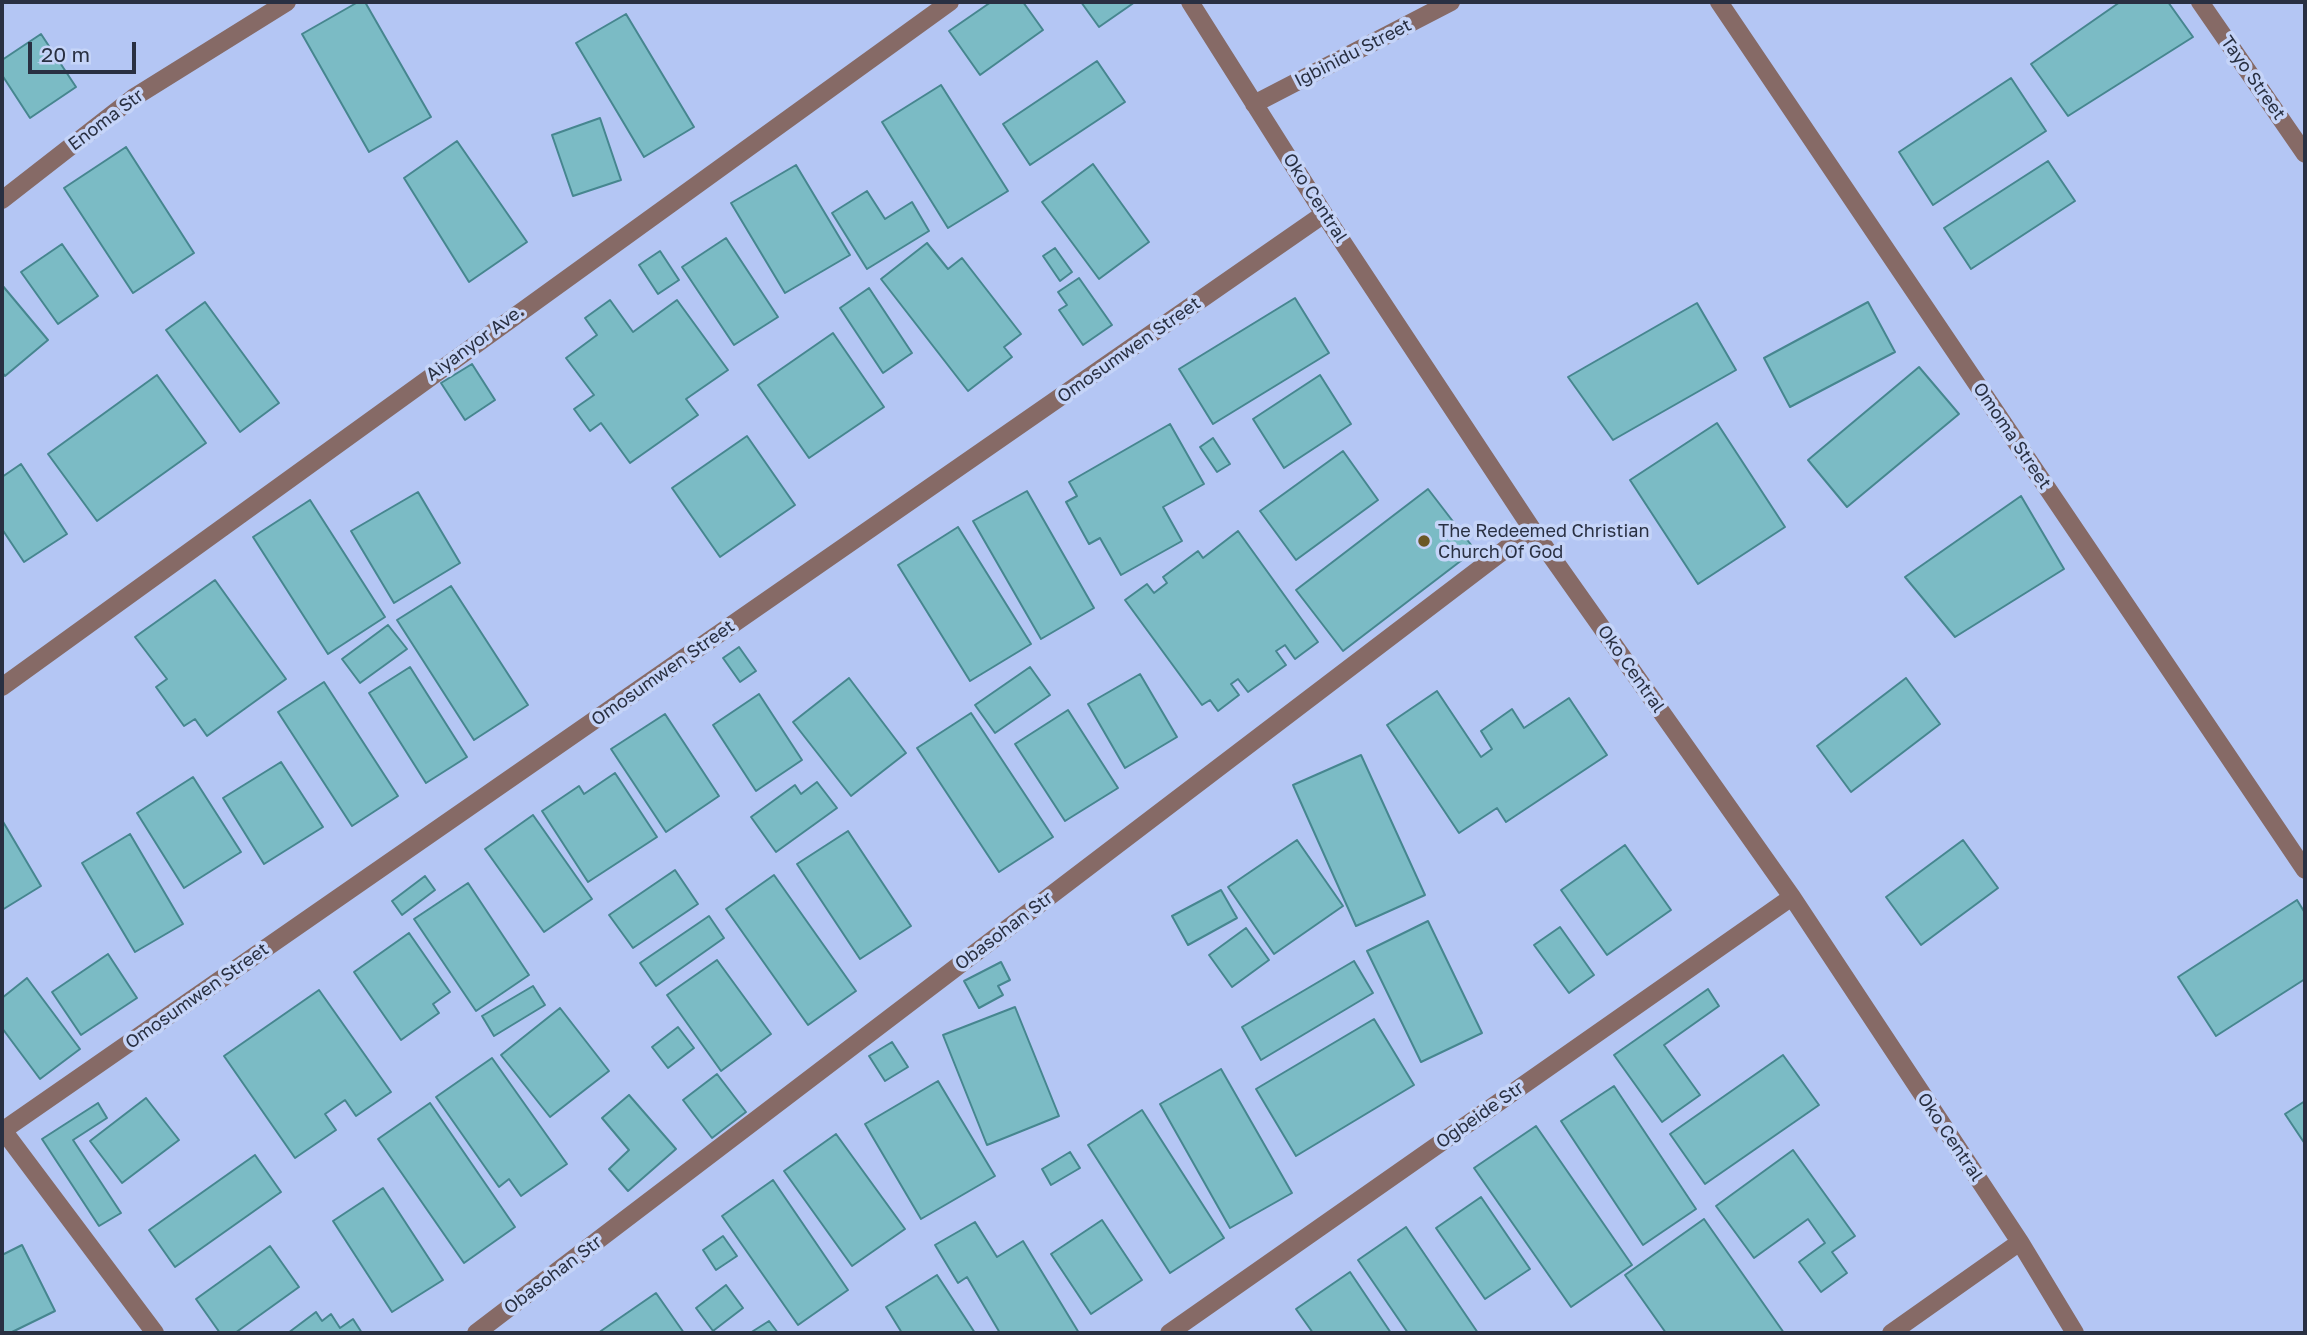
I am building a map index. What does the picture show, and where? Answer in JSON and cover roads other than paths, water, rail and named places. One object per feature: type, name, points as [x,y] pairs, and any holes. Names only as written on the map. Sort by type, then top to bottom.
[{"type":"street","name":"Enoma Str","points":[[2,200],[133,98],[287,2]]},
{"type":"street","name":"Aiyanyor Ave.","points":[[2,687],[950,2]]},
{"type":"street","name":"Oko Central","points":[[1190,2],[1324,214],[1532,529],[1792,897],[2020,1242],[2076,1333]]},
{"type":"street","name":"Igbinidu Street","points":[[1254,104],[1451,2]]},
{"type":"street","name":"Omoma Street","points":[[1719,2],[2305,870]]},
{"type":"street","name":"Tayo Street","points":[[2200,2],[2305,154]]},
{"type":"street","name":"Omosumwen Street","points":[[2,1130],[1324,214]]},
{"type":"street","name":"Obasohan Str","points":[[476,1333],[1532,529]]},
{"type":"street","name":"Ogbeide Str","points":[[1169,1333],[1792,897]]},
{"type":"street","points":[[2,1130],[155,1333]]},
{"type":"street","points":[[1891,1333],[2020,1242]]},
{"type":"place","name":"The Redeemed Christian Church Of God","points":[[1424,541]]}]
